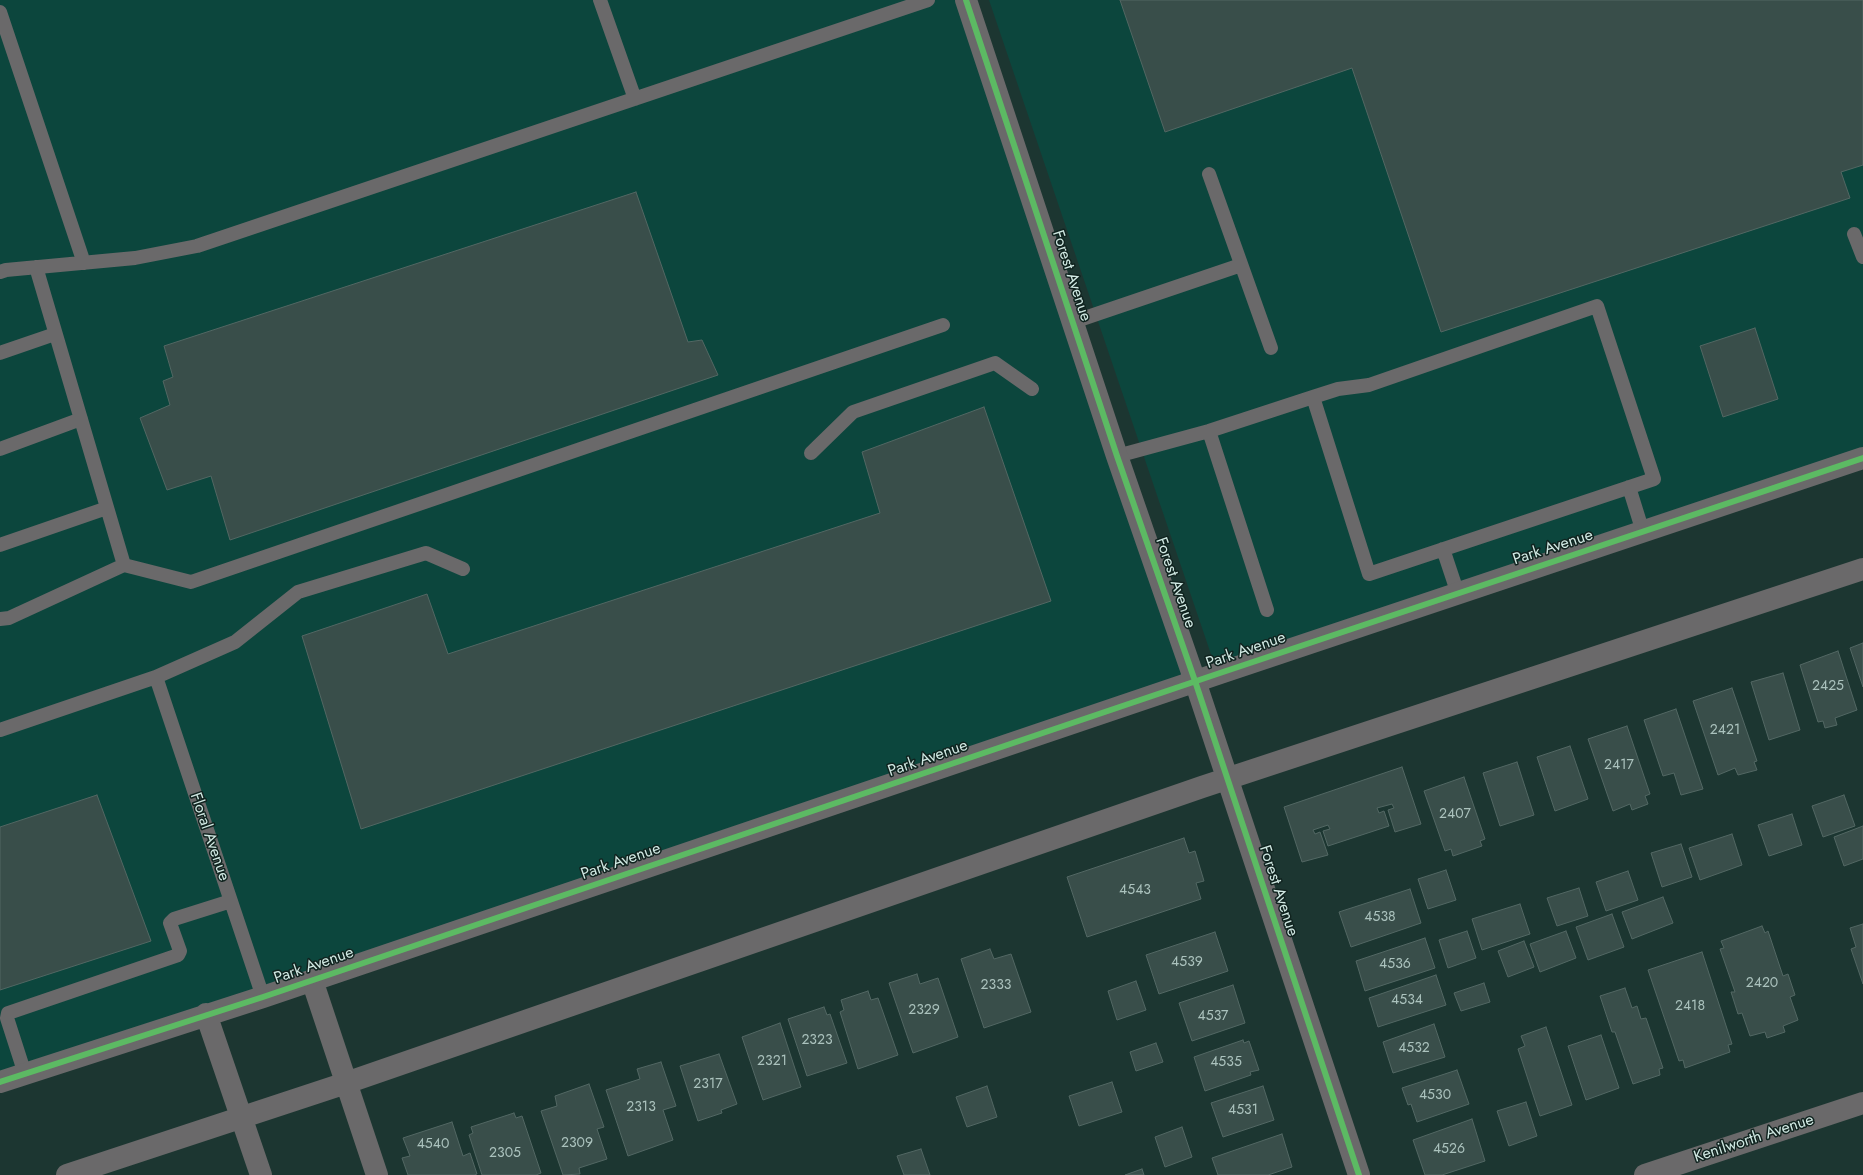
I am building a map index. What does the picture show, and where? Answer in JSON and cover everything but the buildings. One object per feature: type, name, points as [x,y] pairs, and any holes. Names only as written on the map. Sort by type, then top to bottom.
[{"type":"street","name":"Forest Avenue","points":[[966,0],[1117,456],[1195,682],[1359,1175]]},
{"type":"street","name":"Park Avenue","points":[[0,1082],[206,1014],[263,997],[1863,458]]},
{"type":"street","points":[[67,1175],[346,1083],[1227,779],[1863,569]]},
{"type":"street","points":[[312,980],[377,1175]]},
{"type":"street","points":[[206,1014],[261,1175]]},
{"type":"street","name":"Kenilworth Avenue","points":[[1645,1175],[1863,1103]]},
{"type":"lane","points":[[600,0],[635,99]]},
{"type":"lane","points":[[0,272],[36,267],[135,258],[197,246],[928,0]]},
{"type":"lane","points":[[0,12],[84,263]]},
{"type":"lane","points":[[1209,174],[1271,348]]},
{"type":"lane","points":[[1854,234],[1863,257]]},
{"type":"lane","points":[[1073,322],[1241,265]]},
{"type":"lane","points":[[36,267],[124,565]]},
{"type":"lane","points":[[1117,456],[1209,431],[1313,396],[1338,389],[1369,385],[1597,306],[1654,479],[1369,574],[1313,396]]},
{"type":"lane","points":[[0,619],[10,618],[124,565],[191,582],[943,325]]},
{"type":"lane","points":[[0,353],[55,334]]},
{"type":"lane","points":[[811,452],[853,412],[995,364],[1032,388]]},
{"type":"lane","points":[[0,449],[81,420]]},
{"type":"lane","points":[[1209,431],[1267,610]]},
{"type":"lane","points":[[1629,487],[1643,532]]},
{"type":"lane","points":[[0,545],[107,508]]},
{"type":"lane","points":[[1443,549],[1458,594]]},
{"type":"lane","points":[[0,730],[156,677],[235,642],[298,592],[426,553],[463,569]]},
{"type":"lane","name":"Floral Avenue","points":[[156,677],[263,997]]},
{"type":"lane","points":[[25,1074],[7,1018],[8,1013],[178,955],[180,951],[170,923],[174,919],[231,901]]},
{"type":"shaded area","points":[[0,0],[966,0],[1195,681],[0,1082]]},
{"type":"shaded area","points":[[989,0],[1863,0],[1863,458],[1216,669]]},
{"type":"cycle path","points":[[966,0],[1117,456],[1195,681],[1359,1175]]},
{"type":"cycle path","points":[[0,1082],[263,997],[1217,674],[1863,458]]}]
